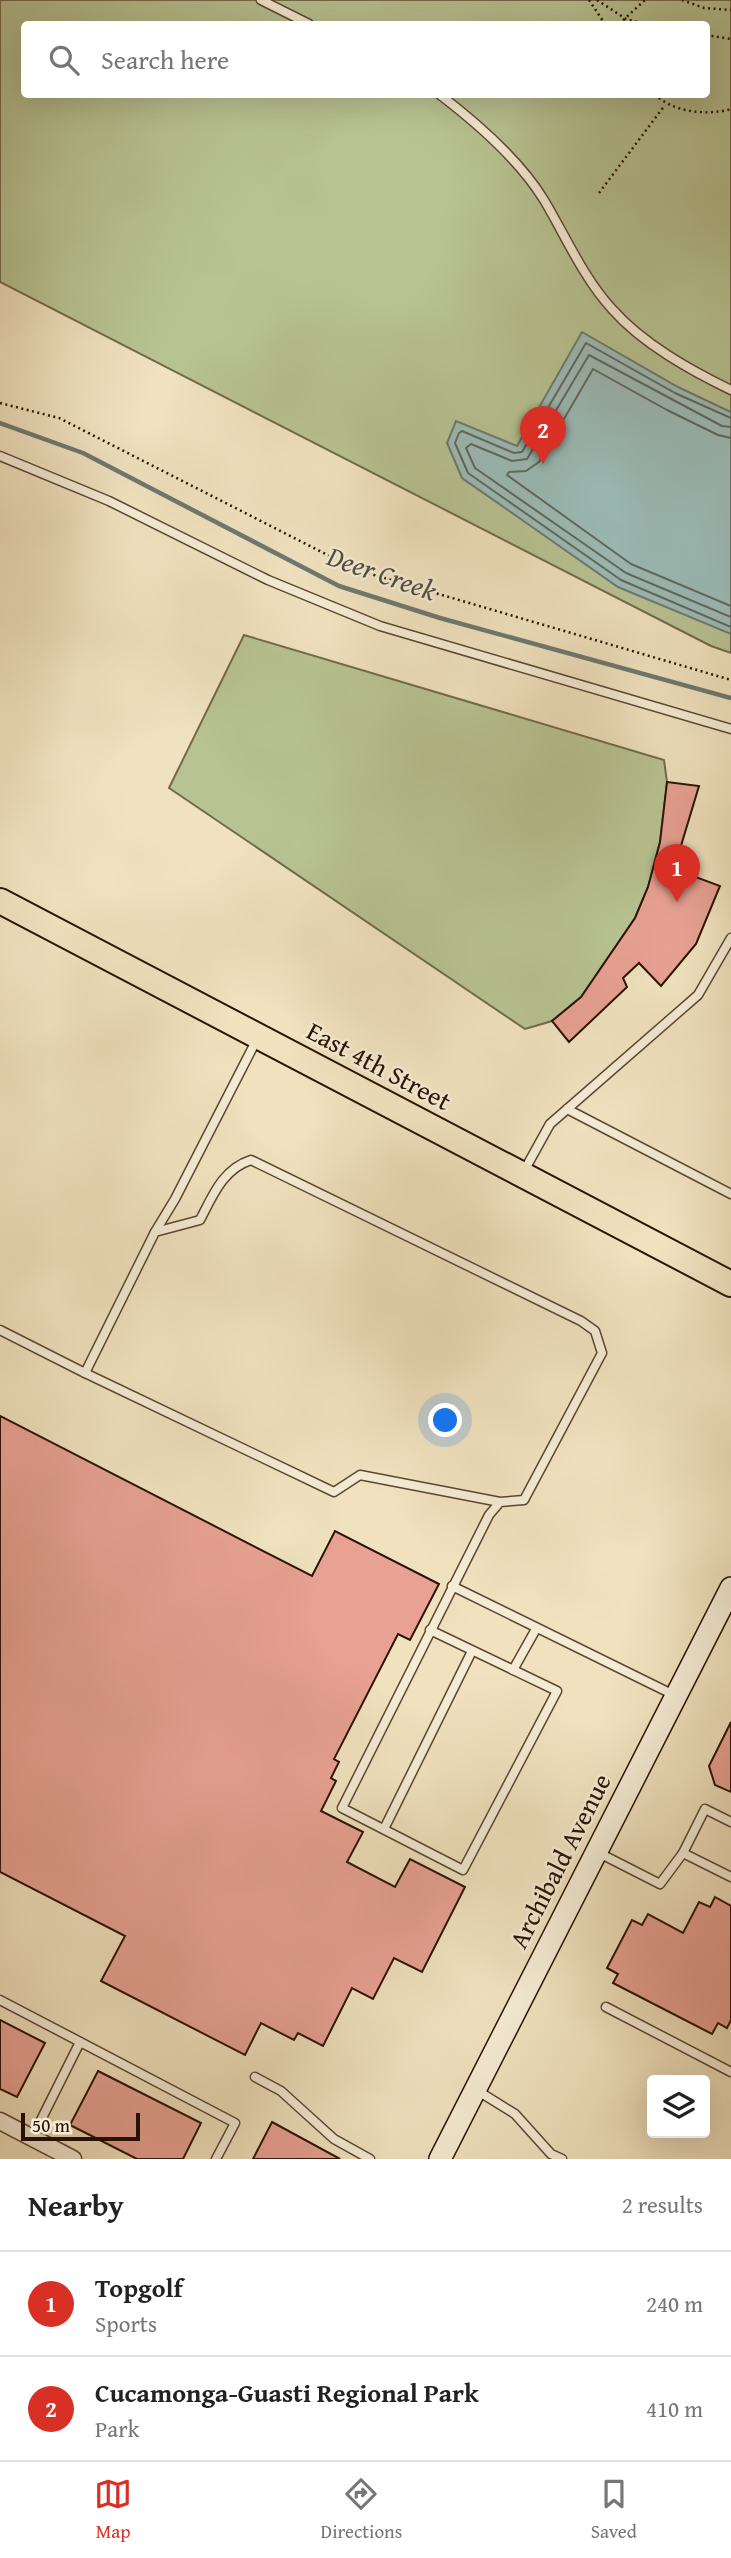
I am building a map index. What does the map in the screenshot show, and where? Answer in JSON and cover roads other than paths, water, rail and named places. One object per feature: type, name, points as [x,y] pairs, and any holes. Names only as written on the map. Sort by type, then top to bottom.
[{"type":"main road","name":"East 4th Street","points":[[0,901],[731,1284]]},
{"type":"main road","name":"Archibald Avenue","points":[[440,2159],[731,1588]]},
{"type":"street","points":[[0,2122],[65,2157]]},
{"type":"lane","points":[[261,0],[303,21]]},
{"type":"lane","points":[[444,98],[511,159],[542,198],[572,252],[611,309],[673,358],[731,390]]},
{"type":"lane","points":[[0,456],[109,501],[268,580],[380,626],[731,729]]},
{"type":"lane","points":[[522,1175],[550,1124],[698,995],[731,938]]},
{"type":"lane","points":[[85,1373],[155,1232],[175,1199],[258,1036]]},
{"type":"lane","points":[[567,1109],[731,1194]]},
{"type":"lane","points":[[0,1330],[334,1492],[360,1475],[500,1503],[524,1500],[602,1353],[595,1331],[581,1321],[251,1160],[236,1164],[222,1179],[200,1220],[155,1232]]},
{"type":"lane","points":[[430,1630],[557,1691],[463,1870],[342,1808],[430,1630],[452,1586],[489,1515],[500,1503]]},
{"type":"lane","points":[[452,1586],[676,1696]]},
{"type":"lane","points":[[513,1670],[536,1629]]},
{"type":"lane","points":[[384,1829],[472,1651]]},
{"type":"lane","points":[[596,1852],[660,1884],[683,1853],[705,1809],[731,1822]]},
{"type":"lane","points":[[683,1853],[731,1877]]},
{"type":"lane","points":[[0,2000],[235,2123],[216,2159]]},
{"type":"lane","points":[[606,2007],[731,2072]]},
{"type":"lane","points":[[32,2138],[80,2042]]},
{"type":"lane","points":[[255,2077],[281,2091],[334,2139],[370,2159]]},
{"type":"lane","points":[[475,2089],[515,2114],[550,2157],[562,2159]]},
{"type":"water","points":[[582,332],[678,387],[731,412],[731,634],[618,587],[462,478],[447,443],[456,421],[517,446]]},
{"type":"waterway","name":"Deer Creek","points":[[0,423],[83,453],[339,586],[440,618],[731,698]]},
{"type":"place","name":"Cucamonga-Guasti Regional Park","points":[[543,464]]},
{"type":"place","name":"Topgolf","points":[[677,902]]}]
